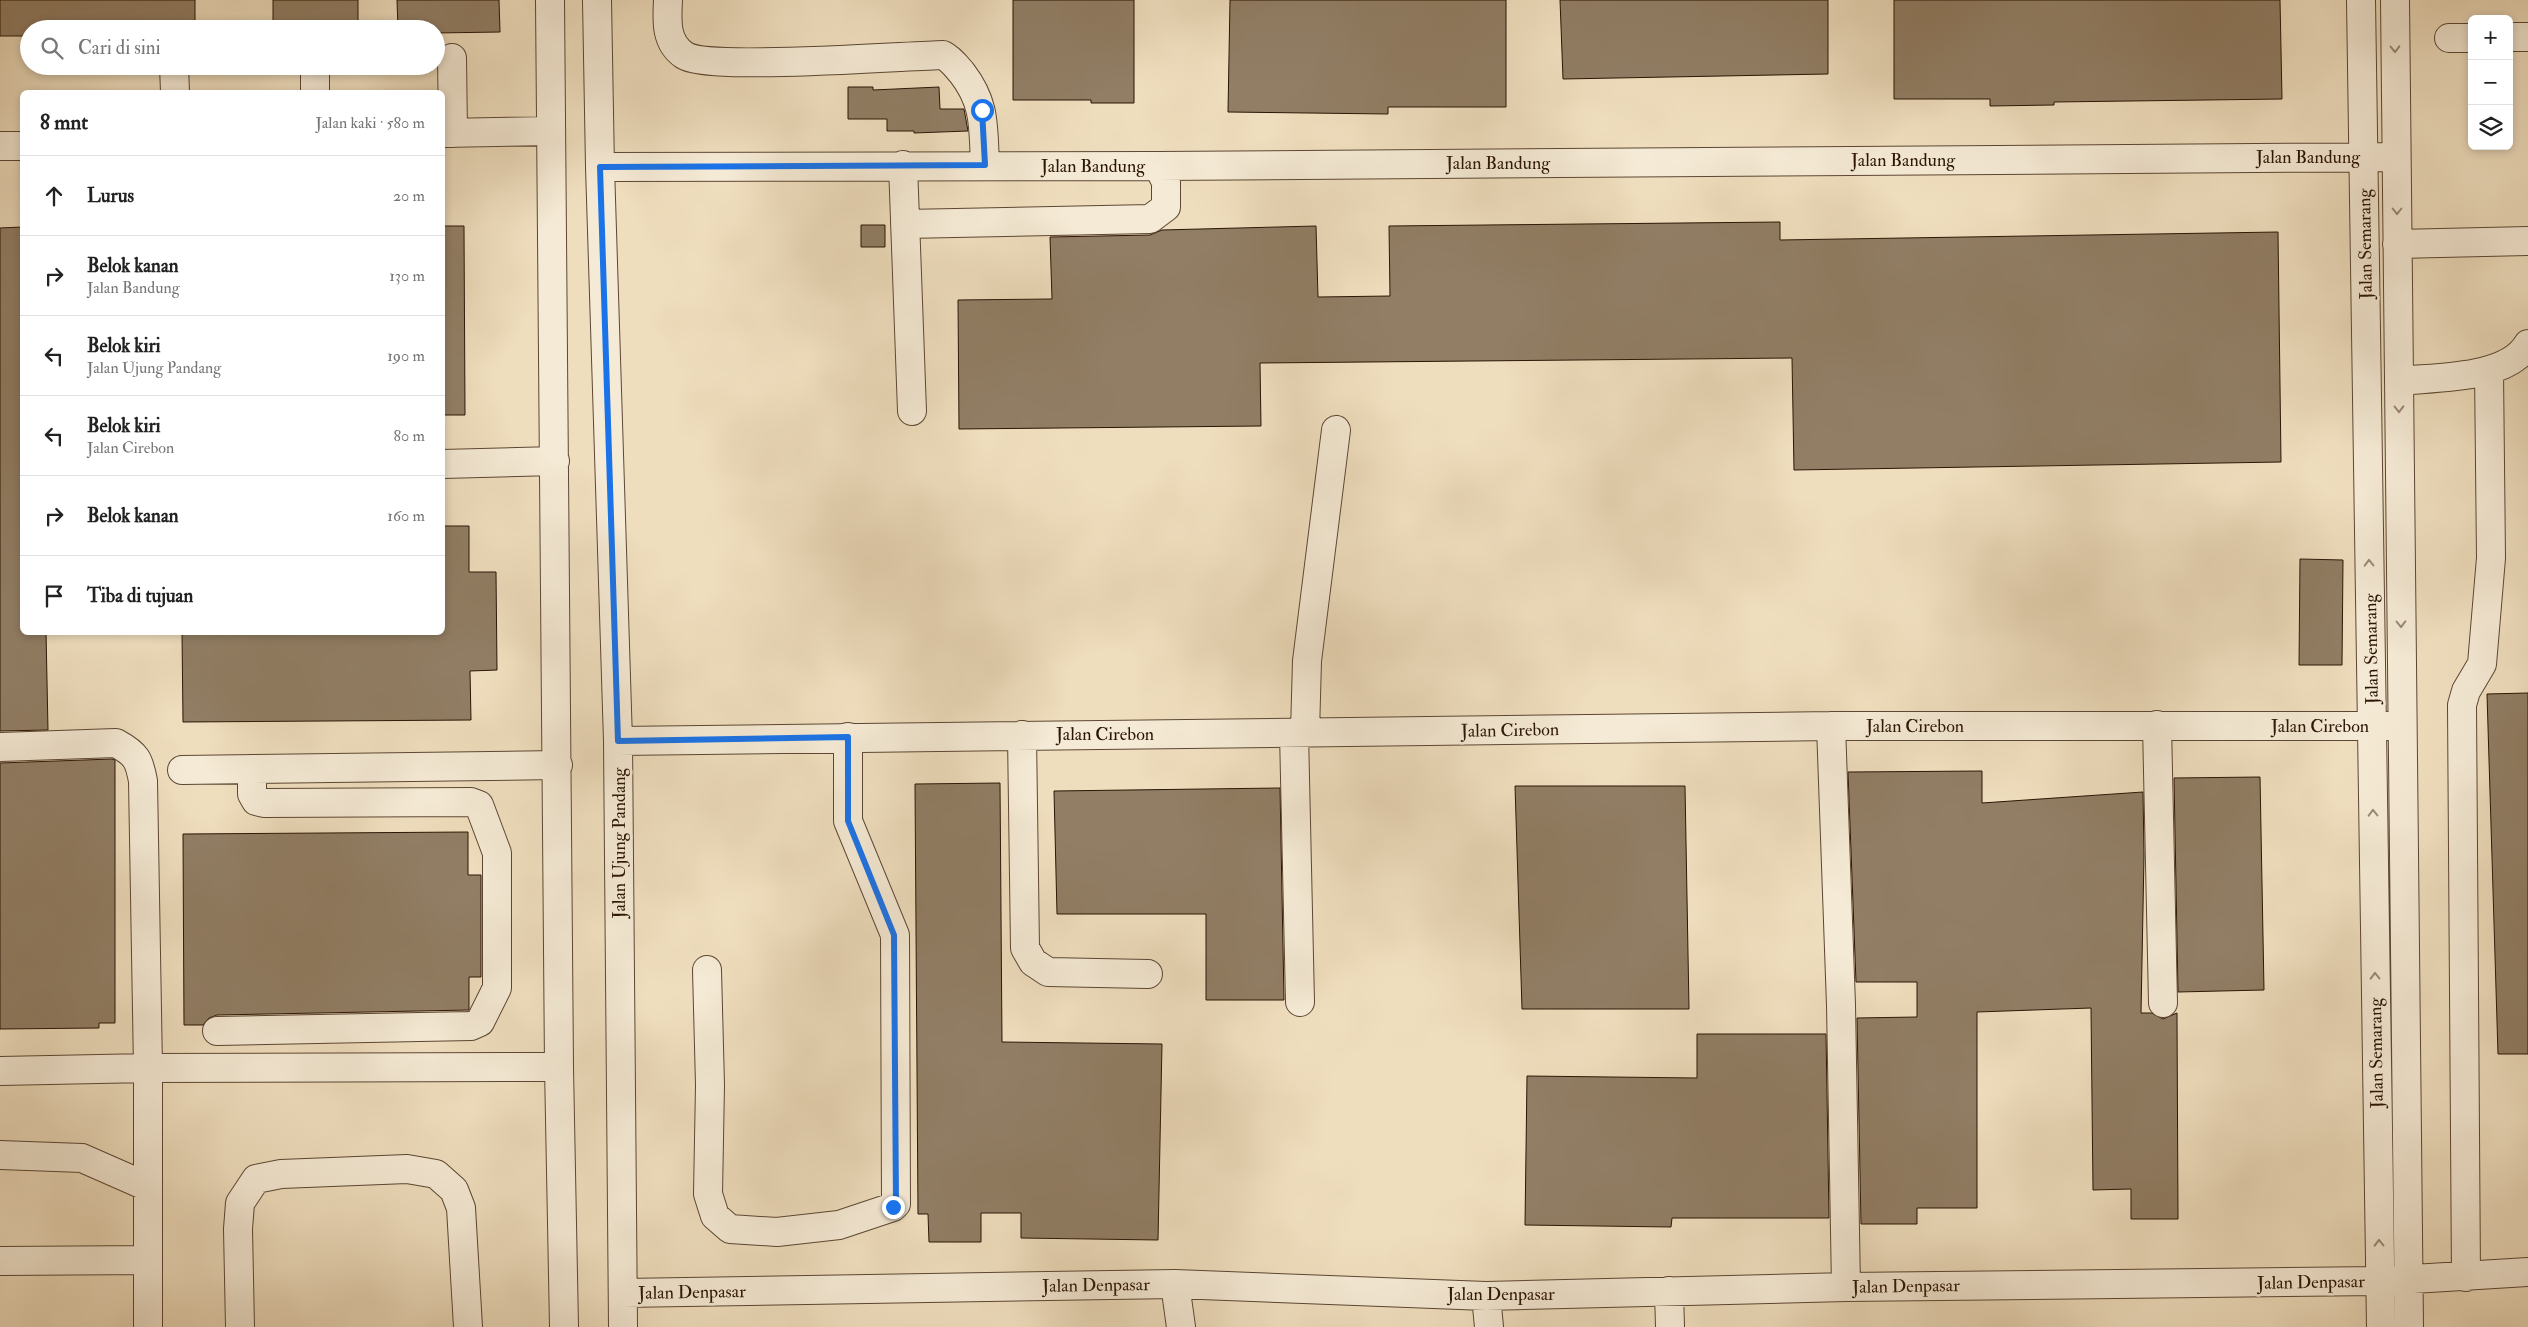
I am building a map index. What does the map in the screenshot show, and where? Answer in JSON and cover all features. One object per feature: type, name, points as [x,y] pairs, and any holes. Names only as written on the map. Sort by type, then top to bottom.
[{"type":"street","points":[[550,0],[558,765],[559,1067],[564,1327]]},
{"type":"street","name":"Jalan Ujung Pandang","points":[[597,0],[600,167],[618,741],[623,1327]]},
{"type":"street","points":[[668,0],[667,25],[673,45],[685,56],[701,61],[736,62],[942,55],[950,59],[973,87],[982,110],[985,165]]},
{"type":"street","name":"Jalan Semarang","points":[[2361,0],[2380,1327]]},
{"type":"street","name":"Jalan Semarang","points":[[2394,0],[2409,1327]]},
{"type":"street","points":[[2513,37],[2528,37]]},
{"type":"street","points":[[452,58],[448,133],[552,131]]},
{"type":"street","points":[[174,75],[174,90]]},
{"type":"street","points":[[315,75],[315,90]]},
{"type":"street","points":[[0,146],[20,146]]},
{"type":"street","name":"Jalan Bandung","points":[[600,167],[1158,166],[2396,157]]},
{"type":"street","points":[[903,165],[912,411]]},
{"type":"street","points":[[905,224],[1150,219],[1166,207],[1166,182],[1158,166]]},
{"type":"street","points":[[2397,244],[2528,241]]},
{"type":"street","points":[[2399,381],[2489,371],[2513,358],[2528,344]]},
{"type":"street","points":[[2466,1276],[2462,705],[2466,691],[2482,664],[2491,558],[2489,371]]},
{"type":"street","points":[[1300,1002],[1300,733],[1336,430]]},
{"type":"street","points":[[445,464],[555,461]]},
{"type":"street","points":[[2157,725],[2163,1003]]},
{"type":"street","points":[[1831,726],[1841,1005],[1846,1287]]},
{"type":"street","name":"Jalan Cirebon","points":[[618,741],[1831,726],[2402,726]]},
{"type":"street","points":[[1022,735],[1025,948],[1033,962],[1048,972],[1148,974]]},
{"type":"street","points":[[707,970],[710,1086],[708,1194],[715,1216],[730,1229],[777,1232],[839,1224],[893,1207],[896,1204],[894,935],[848,821],[848,737]]},
{"type":"street","points":[[0,747],[116,743],[138,759],[143,781],[148,1068],[148,1327]]},
{"type":"street","points":[[182,770],[558,765]]},
{"type":"street","points":[[217,1031],[471,1026],[480,1022],[497,988],[497,851],[479,805],[471,802],[264,803],[256,801],[252,794],[252,769]]},
{"type":"street","points":[[0,1071],[148,1068],[559,1067]]},
{"type":"street","points":[[0,1155],[82,1158],[148,1187]]},
{"type":"street","points":[[240,1327],[240,1203],[256,1179],[282,1174],[406,1169],[436,1174],[454,1190],[461,1208],[468,1327]]},
{"type":"street","points":[[0,1261],[148,1260]]},
{"type":"street","name":"Jalan Denpasar","points":[[623,1293],[1175,1284],[1486,1296],[1846,1287],[2380,1281],[2528,1272]]},
{"type":"street","points":[[1175,1284],[1181,1327]]},
{"type":"street","points":[[1670,1291],[1670,1327]]},
{"type":"street","points":[[1486,1296],[1489,1327]]},
{"type":"building","points":[[0,0],[195,0],[195,20],[20,20],[20,36],[0,36]]},
{"type":"building","points":[[273,0],[358,0],[358,20],[273,20]]},
{"type":"building","points":[[397,0],[499,0],[500,32],[445,33],[445,20],[398,20]]},
{"type":"building","points":[[1013,0],[1134,0],[1134,103],[1091,103],[1091,100],[1013,100]]},
{"type":"building","points":[[1230,0],[1506,0],[1506,107],[1388,107],[1388,114],[1228,112]]},
{"type":"building","points":[[1560,0],[1828,0],[1828,74],[1563,79]]},
{"type":"building","points":[[1894,0],[2280,0],[2282,99],[2054,102],[2054,105],[1990,106],[1990,99],[1894,99]]},
{"type":"building","points":[[848,87],[873,87],[873,90],[939,87],[940,109],[964,109],[968,131],[914,133],[914,131],[887,131],[887,119],[848,119]]},
{"type":"building","points":[[1780,222],[1780,240],[2278,232],[2281,462],[1794,470],[1792,358],[1260,363],[1261,426],[959,429],[958,300],[1052,299],[1050,237],[1150,235],[1162,230],[1316,226],[1318,297],[1390,296],[1389,226]]},
{"type":"building","points":[[861,225],[885,225],[885,247],[861,247]]},
{"type":"building","points":[[445,226],[464,226],[465,415],[445,415]]},
{"type":"building","points":[[20,227],[20,635],[46,635],[48,730],[0,731],[0,228]]},
{"type":"building","points":[[445,526],[469,526],[469,572],[496,572],[497,670],[470,671],[471,720],[183,722],[182,635],[445,635]]},
{"type":"building","points":[[2300,559],[2343,560],[2342,665],[2299,665]]},
{"type":"building","points":[[2528,693],[2528,1054],[2498,1054],[2487,694]]},
{"type":"building","points":[[115,760],[115,1023],[99,1023],[99,1028],[0,1029],[0,763]]},
{"type":"building","points":[[1982,771],[1982,803],[2143,792],[2144,856],[2141,1013],[2152,1013],[2163,1019],[2177,1013],[2178,1219],[2131,1219],[2131,1189],[2093,1190],[2091,1008],[1977,1012],[1977,1208],[1917,1208],[1917,1224],[1861,1224],[1857,1018],[1917,1017],[1917,982],[1856,982],[1848,772]]},
{"type":"building","points":[[2260,777],[2264,990],[2178,992],[2174,778]]},
{"type":"building","points":[[1000,783],[1002,1042],[1162,1044],[1158,1240],[1021,1238],[1021,1213],[981,1213],[981,1242],[929,1242],[928,1214],[918,1214],[915,784]]},
{"type":"building","points":[[1515,786],[1685,786],[1689,1009],[1522,1009]]},
{"type":"building","points":[[1280,788],[1284,1000],[1206,1000],[1206,914],[1057,914],[1054,791]]},
{"type":"building","points":[[468,832],[468,875],[481,875],[481,977],[469,977],[469,1010],[217,1015],[209,1018],[203,1025],[184,1025],[183,834]]},
{"type":"building","points":[[1697,1034],[1826,1034],[1829,1218],[1672,1218],[1671,1227],[1525,1225],[1527,1076],[1697,1078]]},
{"type":"route","points":[[893,1207],[896,1204],[894,935],[848,821],[846,778],[848,737],[618,741],[600,167],[985,165],[982,110]]}]
